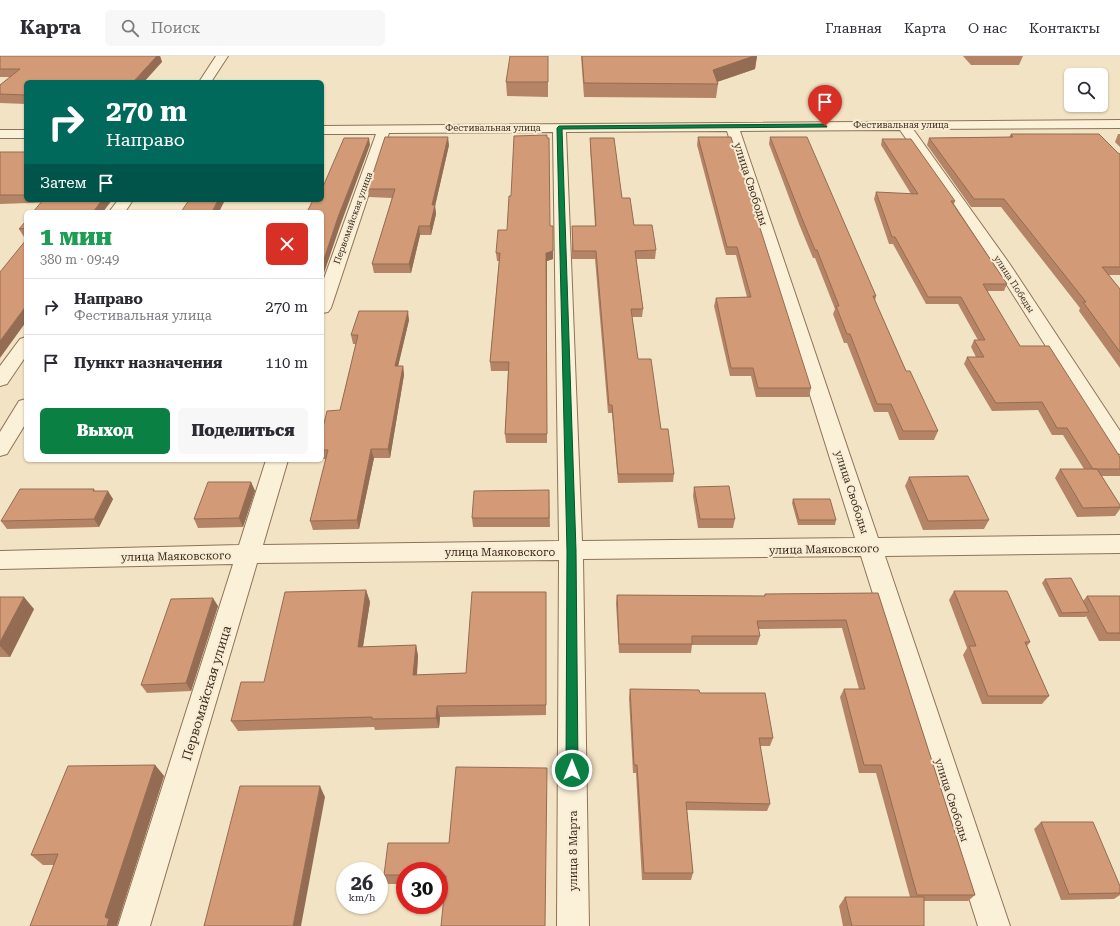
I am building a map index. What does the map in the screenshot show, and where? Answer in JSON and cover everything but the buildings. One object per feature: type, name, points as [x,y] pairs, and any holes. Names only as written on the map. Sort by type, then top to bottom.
[{"type":"street","points":[[206,80],[222,56]]},
{"type":"street","points":[[1088,124],[1098,135]]},
{"type":"street","name":"Фестивальная улица","points":[[324,130],[1120,124]]},
{"type":"street","name":"улица Победы","points":[[903,125],[1001,263],[1120,447]]},
{"type":"street","name":"улица Свободы","points":[[732,126],[994,926]]},
{"type":"street","name":"улица 8 Марта","points":[[559,128],[571,551],[573,926]]},
{"type":"street","name":"Первомайская улица","points":[[324,302],[384,129]]},
{"type":"street","points":[[0,134],[20,134]]},
{"type":"street","points":[[0,146],[20,134]]},
{"type":"street","points":[[0,380],[24,346]]},
{"type":"street","points":[[0,449],[24,409]]},
{"type":"street","name":"Первомайская улица","points":[[134,926],[250,554],[276,462]]},
{"type":"street","name":"улица Маяковского","points":[[0,560],[250,554],[1120,544]]},
{"type":"route","points":[[572,770],[571,551],[559,128],[825,126]]}]
